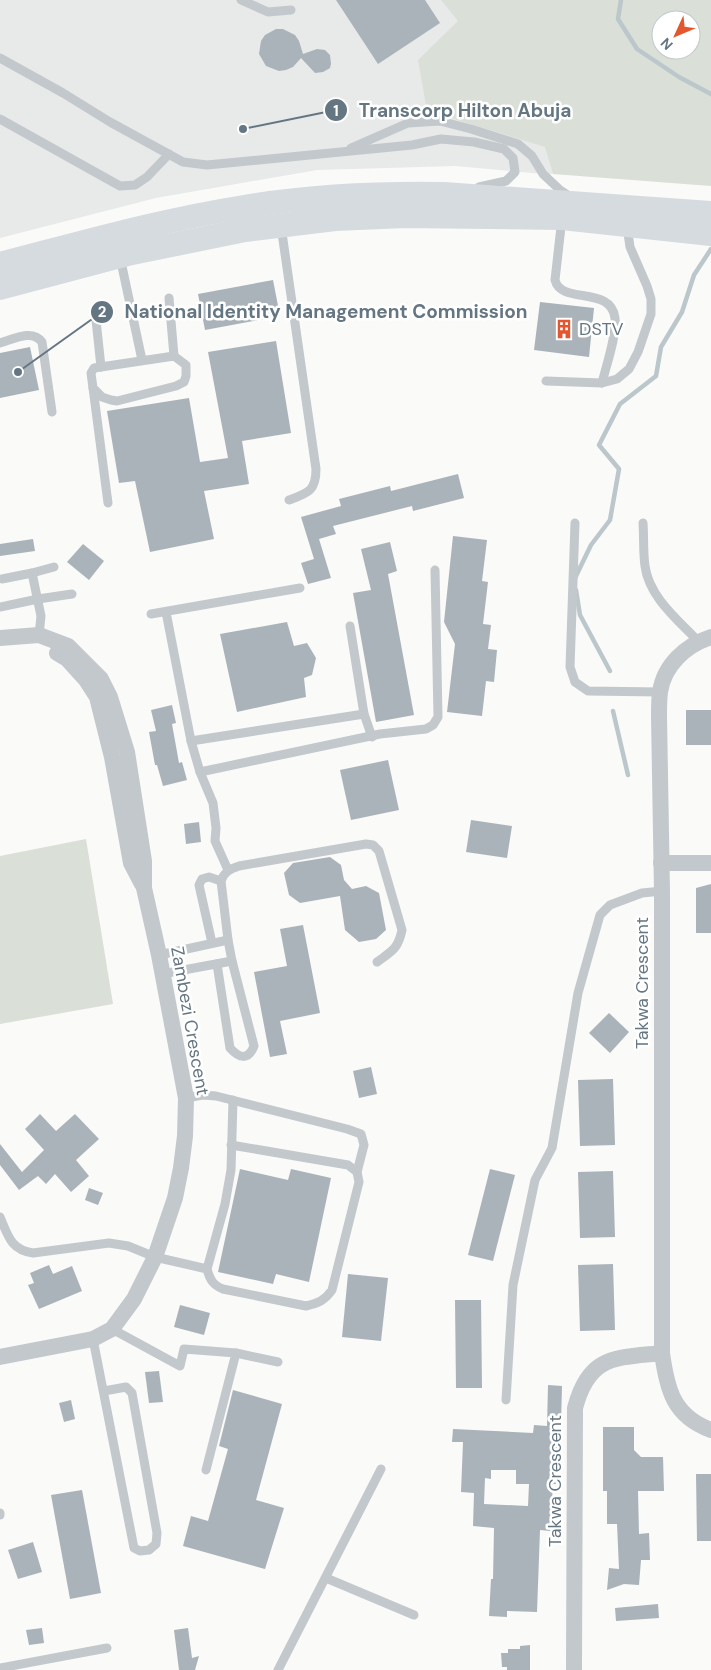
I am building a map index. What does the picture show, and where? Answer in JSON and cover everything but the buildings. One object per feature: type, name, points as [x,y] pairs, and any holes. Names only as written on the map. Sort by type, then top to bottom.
[{"type":"main road","points":[[0,264],[128,231],[244,207],[336,197],[444,194],[711,213]]},
{"type":"main road","points":[[0,288],[120,257],[245,230],[335,219],[405,216],[562,218],[711,234]]},
{"type":"street","name":"Zambezi Crescent","points":[[0,638],[32,635],[68,646],[101,679],[110,697],[127,752],[144,861],[144,888],[159,955],[186,1098],[185,1136],[181,1168],[174,1198],[156,1258],[134,1299],[112,1329],[93,1339],[0,1358]]},
{"type":"street","name":"Takwa Crescent","points":[[705,639],[681,652],[666,672],[660,692],[662,1353],[670,1393],[677,1406],[687,1418],[711,1430]]},
{"type":"street","points":[[661,863],[711,863]]},
{"type":"street","name":"Takwa Crescent","points":[[574,1670],[575,1408],[580,1390],[588,1376],[602,1364],[617,1358],[662,1353]]},
{"type":"lane","points":[[241,0],[268,12],[291,10]]},
{"type":"lane","points":[[0,58],[182,162],[207,165],[412,145],[441,139],[474,142],[504,149],[513,158],[515,172],[506,181],[444,194]]},
{"type":"lane","points":[[0,119],[120,186],[135,185],[147,177],[169,154]]},
{"type":"lane","points":[[344,151],[408,122],[440,121],[518,144],[532,156],[543,174],[560,190],[582,204]]},
{"type":"lane","points":[[562,218],[556,285],[562,290],[594,296],[609,304],[615,317],[614,331],[602,383]]},
{"type":"lane","points":[[281,225],[316,468],[316,480],[313,488],[306,494],[289,500]]},
{"type":"lane","points":[[546,381],[602,383],[617,380],[629,369],[638,352],[651,314],[651,299],[647,286],[630,247],[637,227]]},
{"type":"lane","points":[[120,257],[142,360]]},
{"type":"lane","points":[[93,388],[102,397],[117,401],[176,386],[184,382],[186,366],[174,356],[169,298]]},
{"type":"lane","points":[[96,320],[101,367]]},
{"type":"lane","points":[[0,342],[32,334],[38,336],[42,342],[52,412]]},
{"type":"lane","points":[[108,503],[91,373],[94,368],[174,356]]},
{"type":"lane","points":[[575,523],[570,667],[575,682],[588,691],[660,692]]},
{"type":"lane","points":[[644,523],[645,567],[650,586],[661,602],[705,639]]},
{"type":"lane","points":[[2,579],[54,567]]},
{"type":"lane","points":[[200,772],[392,732],[426,729],[433,725],[438,717],[435,570]]},
{"type":"lane","points":[[32,573],[42,616],[32,635]]},
{"type":"lane","points":[[151,614],[300,588]]},
{"type":"lane","points":[[0,608],[38,599],[72,594]]},
{"type":"lane","points":[[166,612],[191,741],[200,772],[213,803],[216,841],[228,870]]},
{"type":"lane","points":[[350,626],[364,714],[372,736]]},
{"type":"lane","points":[[191,741],[364,714]]},
{"type":"lane","points":[[217,964],[230,1048],[241,1057],[247,1056],[252,1052],[254,1046],[232,961],[220,881],[228,870],[239,866],[366,844],[373,845],[379,851],[402,930],[399,942],[392,951],[377,962]]},
{"type":"lane","points":[[212,943],[199,886],[202,879],[208,877],[220,881]]},
{"type":"lane","points":[[506,1400],[513,1285],[535,1180],[552,1148],[578,993],[600,915],[610,905],[642,893],[662,891]]},
{"type":"lane","points":[[159,955],[228,940]]},
{"type":"lane","points":[[162,974],[232,961]]},
{"type":"lane","points":[[186,1098],[203,1095],[232,1100],[361,1134],[364,1145],[356,1172]]},
{"type":"lane","points":[[231,1144],[348,1165],[356,1172],[359,1182],[332,1290],[325,1299],[316,1304],[306,1306],[223,1290],[215,1286],[210,1279],[207,1269],[225,1204],[231,1170],[231,1144],[232,1100]]},
{"type":"lane","points":[[0,1217],[9,1239],[21,1252],[32,1253],[109,1243],[128,1246],[156,1258],[207,1269]]},
{"type":"lane","points":[[112,1329],[180,1366],[184,1350],[236,1353],[278,1362]]},
{"type":"lane","points":[[93,1339],[134,1548],[140,1551],[149,1550],[156,1544],[156,1533],[132,1393],[126,1388],[104,1391]]},
{"type":"lane","points":[[206,1470],[236,1353]]},
{"type":"lane","points":[[278,1670],[381,1469]]},
{"type":"lane","points":[[326,1578],[414,1615]]},
{"type":"lane","points":[[0,1668],[106,1648]]},
{"type":"shaded area","points":[[0,0],[479,0],[427,111],[546,147],[553,174],[455,166],[317,170],[156,198],[0,238]]},
{"type":"shaded area","points":[[441,0],[711,0],[711,186],[553,174],[545,147],[427,111],[418,60],[458,21]]},
{"type":"shaded area","points":[[86,839],[113,1004],[0,1024],[0,856]]},
{"type":"waterway","points":[[621,0],[618,19],[637,49],[679,77],[711,94]]},
{"type":"waterway","points":[[575,578],[591,545],[610,520],[619,469],[599,445],[620,404],[656,376],[661,347],[682,312],[694,275],[711,249]]},
{"type":"waterway","points":[[576,590],[580,615],[610,671]]},
{"type":"waterway","points":[[613,711],[628,775]]},
{"type":"place","name":"Transcorp Hilton Abuja","points":[[243,129]]},
{"type":"place","name":"DSTV","points":[[564,329]]},
{"type":"place","name":"National Identity Management Commission","points":[[18,372]]}]
